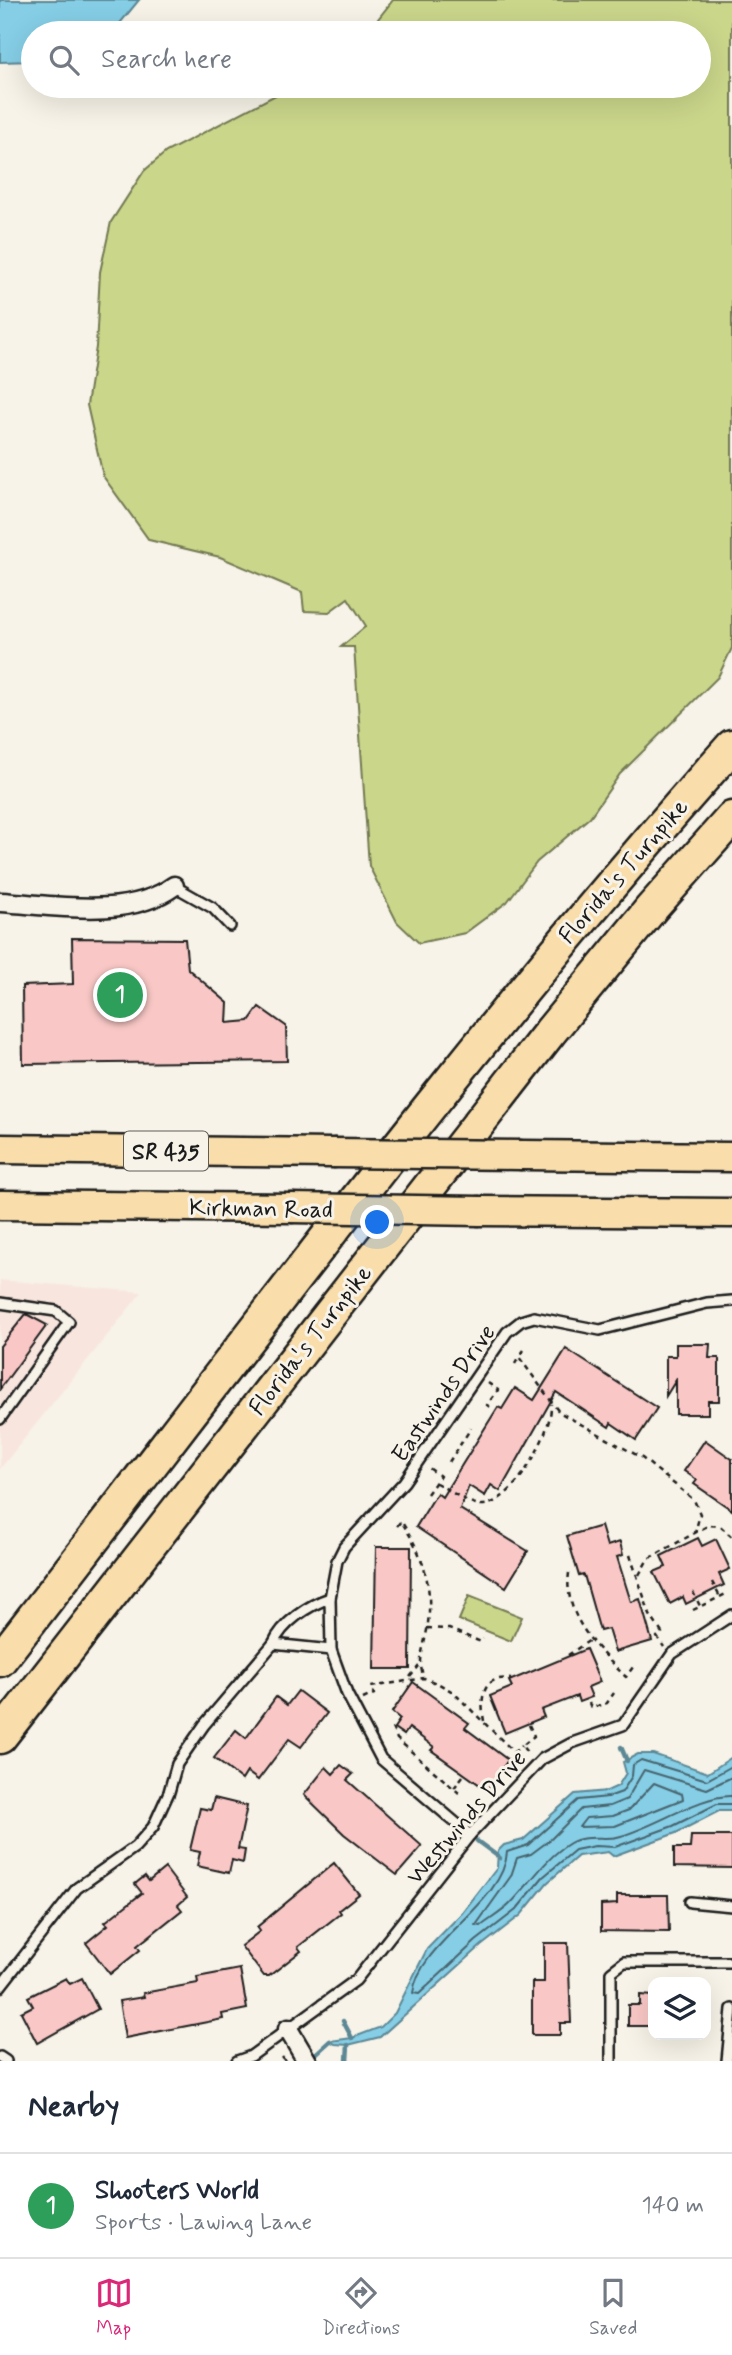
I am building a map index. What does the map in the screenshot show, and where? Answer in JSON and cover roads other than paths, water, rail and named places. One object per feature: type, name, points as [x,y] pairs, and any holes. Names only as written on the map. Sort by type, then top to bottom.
[{"type":"highway","name":"Florida's Turnpike","points":[[0,1660],[521,992],[615,877],[732,746]]},
{"type":"highway","name":"Florida's Turnpike","points":[[0,1737],[550,1032],[651,909],[732,818]]},
{"type":"main road","name":"SR 435","points":[[0,1149],[732,1157]]},
{"type":"main road","name":"Kirkman Road","points":[[0,1205],[732,1213]]},
{"type":"street","points":[[0,902],[95,906],[134,903],[162,895],[174,886]]},
{"type":"street","points":[[288,2029],[307,2061]]},
{"type":"lane","points":[[174,886],[213,908],[230,926]]},
{"type":"lane","name":"Eastwinds Drive","points":[[470,1835],[381,1759],[346,1694],[331,1650],[330,1598],[337,1561],[344,1547],[404,1482],[507,1332],[521,1321],[534,1317],[600,1331],[707,1303],[732,1301]]},
{"type":"lane","points":[[0,1303],[49,1310],[69,1322],[0,1419]]},
{"type":"lane","points":[[0,1987],[77,1888],[135,1847],[153,1826],[169,1792],[177,1764],[204,1725],[273,1644],[277,1634],[316,1603],[330,1598]]},
{"type":"lane","name":"Westwinds Drive","points":[[237,2061],[251,2056],[356,1980],[470,1835],[542,1759],[623,1725],[672,1654],[732,1615]]},
{"type":"lane","points":[[273,1644],[331,1650]]},
{"type":"lane","points":[[690,1902],[732,1906]]},
{"type":"lane","points":[[611,2061],[611,1972],[624,1962],[732,1962]]},
{"type":"lane","points":[[727,2061],[732,2009]]},
{"type":"lane","points":[[0,2057],[5,2061]]},
{"type":"water","points":[[0,0],[139,0],[122,21],[21,21],[21,61],[0,62]]},
{"type":"water","points":[[638,1754],[653,1754],[708,1773],[732,1757],[732,1811],[719,1811],[676,1833],[613,1856],[608,1852],[578,1856],[547,1883],[521,1915],[481,1946],[380,2037],[348,2045],[330,2041],[352,2038],[381,2027],[395,2013],[427,1949],[462,1913],[497,1868],[498,1851],[504,1845],[523,1840],[575,1794],[607,1791],[618,1786],[626,1773],[623,1762]]},
{"type":"waterway","points":[[621,1747],[627,1761]]},
{"type":"waterway","points":[[477,1841],[500,1858]]},
{"type":"waterway","points":[[343,2021],[352,2038]]},
{"type":"waterway","points":[[310,2059],[330,2041]]},
{"type":"waterway","points":[[347,2061],[348,2045]]},
{"type":"place","name":"Shooters World","points":[[120,995]]}]
